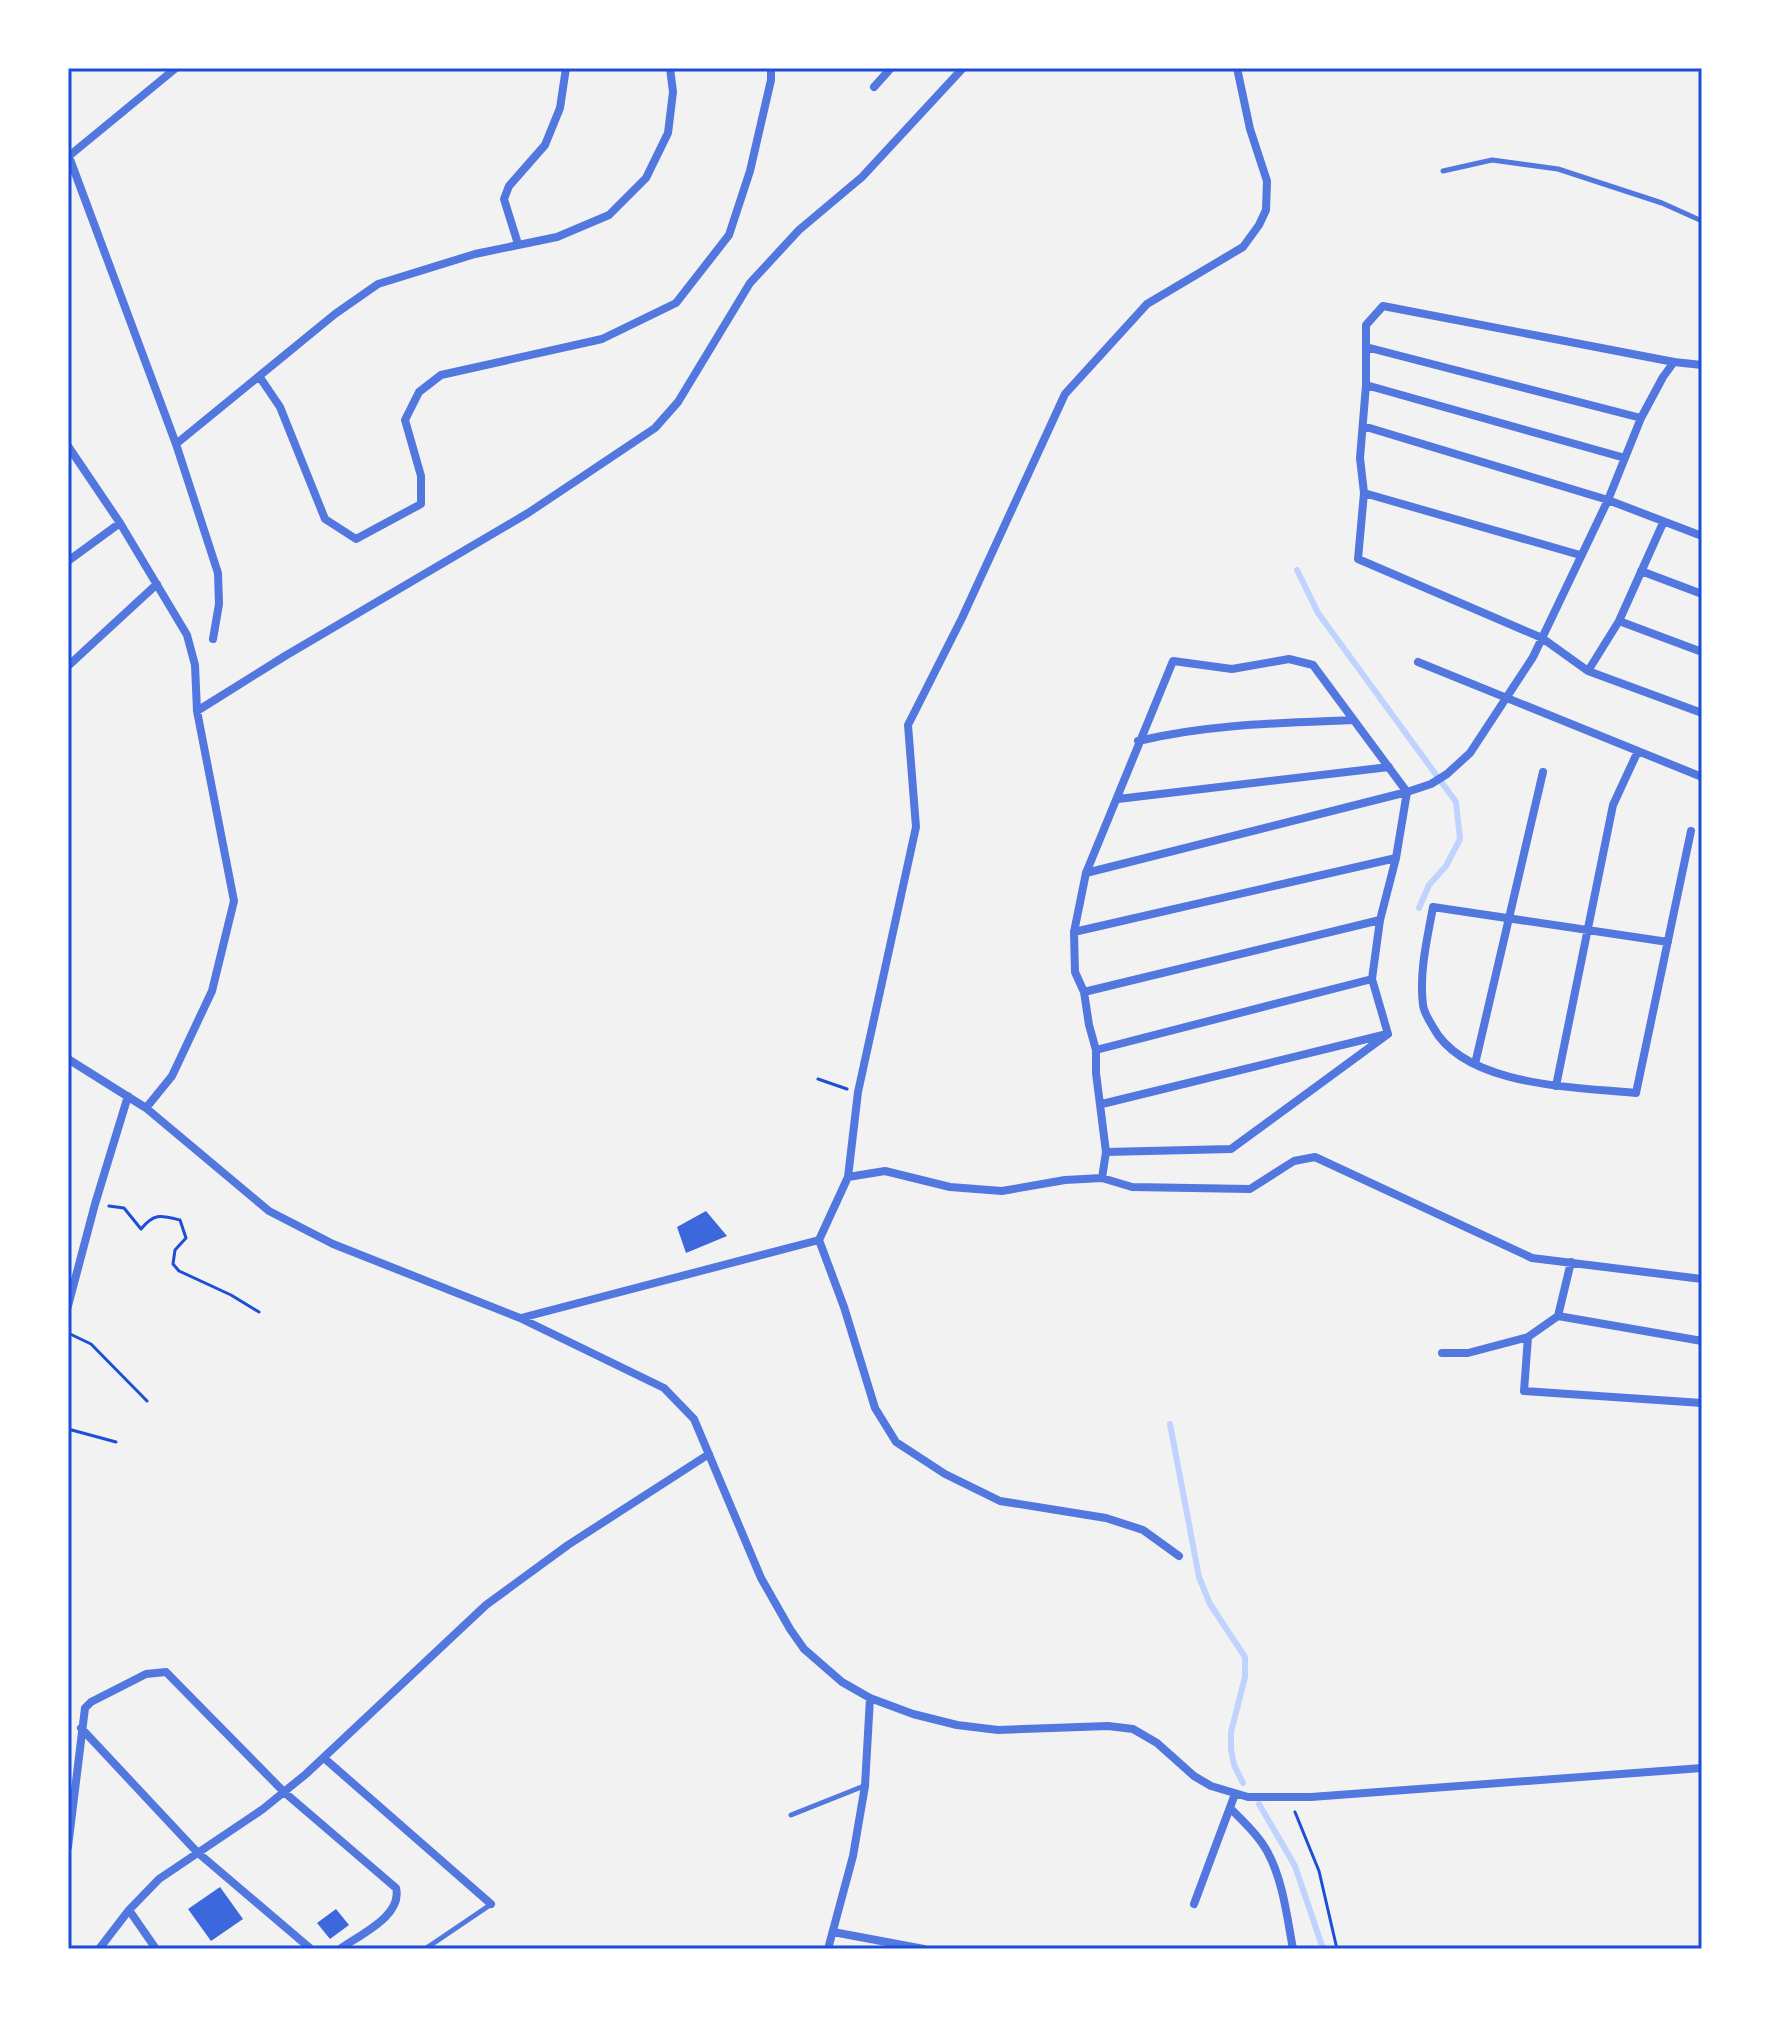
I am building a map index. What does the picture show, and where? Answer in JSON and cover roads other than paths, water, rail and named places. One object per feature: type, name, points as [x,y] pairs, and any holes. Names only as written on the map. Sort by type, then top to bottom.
[{"type":"street","points":[[176,68],[68,155],[176,444],[218,573],[219,604],[213,639]]},
{"type":"street","points":[[518,244],[504,199],[509,186],[545,145],[560,108],[566,68]]},
{"type":"street","points":[[176,444],[335,314],[378,284],[475,254],[557,237],[609,215],[646,178],[668,133],[673,92],[670,68]]},
{"type":"street","points":[[259,376],[280,407],[325,519],[356,539],[421,504],[421,476],[405,420],[419,392],[441,375],[602,339],[676,303],[729,235],[750,171],[771,68]]},
{"type":"street","points":[[874,87],[891,68]]},
{"type":"street","points":[[197,711],[528,513],[655,428],[678,402],[750,283],[799,230],[862,177],[963,68]]},
{"type":"street","points":[[1179,1556],[1143,1530],[1106,1518],[1000,1501],[945,1474],[896,1442],[875,1408],[844,1307],[819,1240],[848,1177],[858,1092],[916,827],[908,725],[962,618],[1065,394],[1147,304],[1243,247],[1259,225],[1266,210],[1267,181],[1250,129],[1237,68]]},
{"type":"street","points":[[1702,365],[1383,306],[1366,325],[1366,385],[1360,458],[1364,493],[1358,559],[1542,638],[1588,671],[1702,713]]},
{"type":"street","points":[[1366,347],[1641,418]]},
{"type":"street","points":[[1086,873],[1407,792],[1431,784],[1447,774],[1470,753],[1542,638],[1608,500],[1641,418],[1674,362]]},
{"type":"street","points":[[1366,385],[1625,458]]},
{"type":"street","points":[[1363,426],[1608,500],[1702,536]]},
{"type":"street","points":[[68,446],[120,523],[187,635],[195,665],[197,711],[234,901],[212,991],[172,1076],[146,1108]]},
{"type":"street","points":[[68,465],[77,460]]},
{"type":"street","points":[[1364,493],[1580,555]]},
{"type":"street","points":[[68,561],[120,523]]},
{"type":"street","points":[[1588,671],[1619,621],[1663,523]]},
{"type":"street","points":[[1641,571],[1702,594]]},
{"type":"street","points":[[68,666],[157,584]]},
{"type":"street","points":[[1619,621],[1702,652]]},
{"type":"street","points":[[1102,1178],[1106,1152],[1096,1050],[1084,992],[1075,972],[1074,932],[1086,873],[1173,661],[1232,669],[1289,659],[1313,665],[1407,792],[1396,858],[1380,920],[1372,979],[1388,1034]]},
{"type":"street","points":[[1418,662],[1702,777]]},
{"type":"street","points":[[1138,741],[1234,724],[1353,720]]},
{"type":"street","points":[[1556,1086],[1613,805],[1638,751]]},
{"type":"street","points":[[1118,799],[1389,767]]},
{"type":"street","points":[[1475,1064],[1543,772]]},
{"type":"street","points":[[1668,942],[1433,907],[1423,961],[1423,1008],[1440,1040],[1475,1064],[1507,1078],[1636,1093],[1668,942],[1691,831]]},
{"type":"street","points":[[1074,932],[1396,858]]},
{"type":"street","points":[[1084,992],[1380,920]]},
{"type":"street","points":[[1096,1050],[1372,979]]},
{"type":"street","points":[[1102,1104],[1388,1034]]},
{"type":"street","points":[[1106,1152],[1231,1149],[1388,1034]]},
{"type":"street","points":[[68,1059],[146,1108],[269,1211],[333,1244],[520,1318],[664,1388],[694,1419],[761,1578],[790,1629],[804,1649],[824,1668],[870,1698],[913,1714],[957,1725],[998,1730],[1108,1726],[1133,1729],[1157,1743],[1194,1776],[1235,1794],[1291,1798],[1702,1768]]},
{"type":"street","points":[[68,1306],[128,1096]]},
{"type":"street","points":[[848,1177],[885,1171],[950,1187],[1002,1191],[1065,1180],[1102,1178],[1132,1187],[1250,1189],[1294,1161],[1315,1157],[1532,1258],[1702,1279]]},
{"type":"street","points":[[520,1318],[819,1240]]},
{"type":"street","points":[[1442,1353],[1468,1353],[1528,1337],[1558,1316],[1571,1262]]},
{"type":"street","points":[[1558,1316],[1702,1341]]},
{"type":"street","points":[[1528,1337],[1524,1391],[1702,1403]]},
{"type":"street","points":[[99,1949],[129,1910],[159,1879],[284,1792],[486,1605],[568,1545],[709,1454]]},
{"type":"street","points":[[68,1847],[85,1708],[146,1674],[166,1672],[284,1792],[396,1888],[398,1898],[394,1909],[340,1949]]},
{"type":"street","points":[[828,1949],[853,1856],[865,1786],[870,1698]]},
{"type":"street","points":[[81,1728],[197,1852],[311,1949]]},
{"type":"street","points":[[324,1758],[491,1904]]},
{"type":"street","points":[[1194,1904],[1235,1794]]},
{"type":"street","points":[[1230,1808],[1254,1832],[1268,1853],[1279,1885],[1293,1949]]},
{"type":"street","points":[[129,1910],[156,1949]]},
{"type":"street","points":[[833,1932],[924,1949]]},
{"type":"lane","points":[[1443,171],[1492,160],[1558,169],[1662,203],[1702,221]]},
{"type":"lane","points":[[791,1815],[865,1786]]},
{"type":"lane","points":[[425,1949],[491,1904]]},
{"type":"waterway","points":[[1297,570],[1318,613],[1456,802],[1460,839],[1446,866],[1429,885],[1419,908]]},
{"type":"waterway","points":[[1170,1424],[1199,1577],[1210,1604],[1245,1657],[1245,1677],[1231,1732],[1234,1765],[1243,1783]]},
{"type":"waterway","points":[[1259,1804],[1295,1866],[1323,1949]]}]
